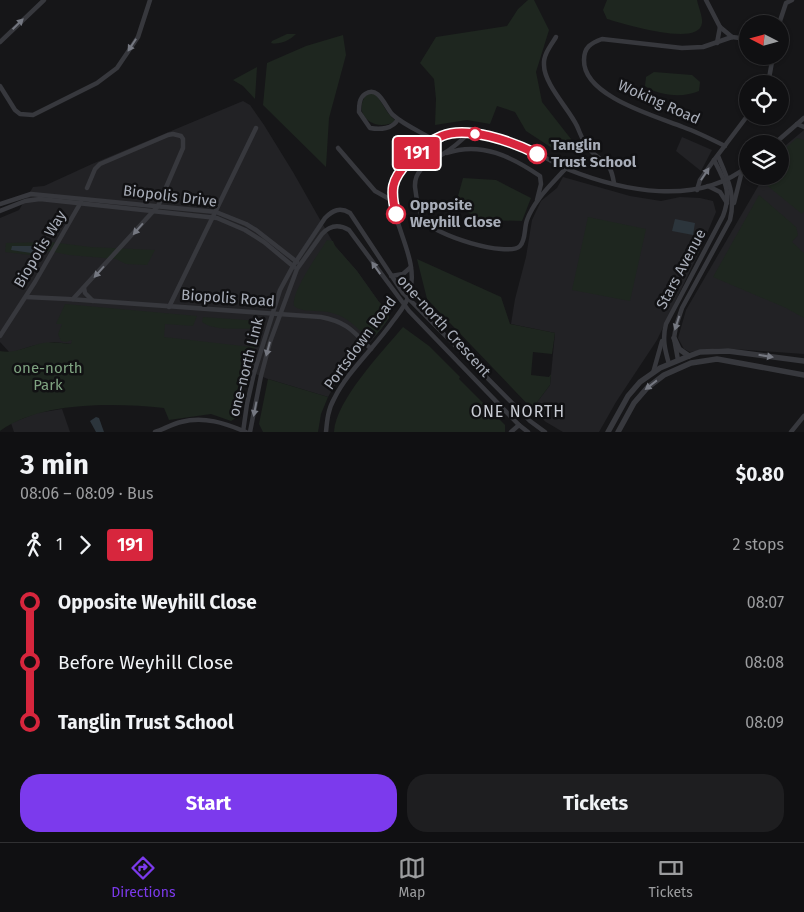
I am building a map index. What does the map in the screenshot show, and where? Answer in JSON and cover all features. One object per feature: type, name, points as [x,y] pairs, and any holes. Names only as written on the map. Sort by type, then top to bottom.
[{"type":"street","points":[[0,42],[44,0]]},
{"type":"street","points":[[0,86],[14,110],[26,115],[33,115],[97,83],[117,68],[138,37],[150,0]]},
{"type":"street","points":[[706,0],[720,27],[732,37],[739,38]]},
{"type":"street","points":[[782,15],[786,2],[792,0]]},
{"type":"street","points":[[717,43],[720,27]]},
{"type":"street","points":[[556,37],[544,57],[543,67],[551,86],[577,126],[584,142],[592,152],[610,166],[614,183]]},
{"type":"street","name":"Woking Road","points":[[724,146],[616,99],[600,89],[590,80],[585,70],[584,51],[592,42],[602,39],[682,48],[703,47],[732,37]]},
{"type":"street","points":[[398,119],[396,123],[388,127],[378,130],[370,128],[359,112],[360,100],[366,92],[379,95],[392,114],[398,119],[434,140]]},
{"type":"street","points":[[784,135],[804,118]]},
{"type":"street","points":[[797,124],[804,127]]},
{"type":"street","points":[[697,190],[700,180],[740,125]]},
{"type":"street","points":[[169,307],[256,128]]},
{"type":"street","points":[[444,154],[466,148],[478,148],[503,155],[540,176],[541,184],[537,201],[526,223],[523,241],[520,246],[516,248],[498,248],[481,246],[440,233],[424,220],[415,179],[421,169],[444,154],[470,132]]},
{"type":"street","name":"Portsdown Road","points":[[326,432],[328,415],[333,400],[408,298],[411,285],[411,267],[408,250],[399,226],[392,190],[398,172],[434,140],[452,133],[470,132],[532,151],[566,168],[596,179],[663,192],[697,190],[739,172]]},
{"type":"street","points":[[73,299],[158,206],[182,148],[183,139],[177,134],[168,135],[100,164],[95,169],[87,188]]},
{"type":"street","points":[[338,148],[375,191],[393,201]]},
{"type":"street","points":[[716,158],[732,195],[733,209]]},
{"type":"street","points":[[537,201],[566,168]]},
{"type":"street","points":[[726,179],[729,197],[728,205]]},
{"type":"street","name":"Stars Avenue","points":[[680,367],[674,338],[682,308],[730,220],[739,184]]},
{"type":"street","points":[[708,186],[720,192],[728,205]]},
{"type":"street","points":[[0,204],[31,194],[81,201]]},
{"type":"street","points":[[0,211],[32,200],[81,201]]},
{"type":"street","name":"Biopolis Drive","points":[[81,201],[216,212],[256,230],[297,265]]},
{"type":"street","name":"Biopolis Drive","points":[[81,201],[153,212],[213,217],[245,230],[297,265]]},
{"type":"street","name":"Biopolis Way","points":[[0,336],[26,297],[81,201]]},
{"type":"street","name":"Stars Avenue","points":[[671,372],[664,348],[664,332],[668,318],[728,205]]},
{"type":"street","name":"one-north Crescent","points":[[317,230],[334,210],[342,209],[350,213],[391,276],[408,298],[530,421],[545,432]]},
{"type":"street","name":"one-north Crescent","points":[[322,234],[326,229],[337,226],[350,230],[404,305],[519,425],[528,432]]},
{"type":"street","name":"one-north Link","points":[[246,432],[270,342],[297,265],[317,230]]},
{"type":"street","name":"one-north Link","points":[[246,432],[254,373],[272,313],[284,282],[322,234]]},
{"type":"street","points":[[391,276],[403,274],[411,267]]},
{"type":"street","points":[[84,288],[85,293],[93,301]]},
{"type":"street","name":"Biopolis Road","points":[[26,297],[321,317],[343,323],[371,349]]},
{"type":"street","points":[[653,373],[664,332]]},
{"type":"street","points":[[674,338],[679,350],[689,356]]},
{"type":"street","points":[[608,432],[628,396],[640,382],[669,364],[700,352],[728,350],[804,361]]},
{"type":"street","points":[[618,432],[634,402],[642,394],[664,375],[691,363],[717,359],[803,375]]},
{"type":"street","points":[[791,432],[804,416]]},
{"type":"street","points":[[155,432],[181,422],[213,420],[246,432]]},
{"type":"street","points":[[511,432],[519,425]]},
{"type":"shaded area","points":[[243,101],[250,105],[264,125],[335,246],[388,311],[389,318],[336,383],[328,397],[268,379],[248,371],[248,369],[133,351],[54,342],[10,353],[0,342],[0,218],[19,210],[33,187],[44,186]]},
{"type":"shaded area","points":[[804,130],[804,354],[720,348],[690,352],[684,349],[678,338],[686,310],[759,185],[789,185],[789,142]]},
{"type":"shaded area","points":[[682,137],[712,150],[701,171],[676,151]]},
{"type":"shaded area","name":"Tanglin Trust School","points":[[563,177],[630,196],[661,201],[680,197],[700,198],[713,201],[716,212],[657,340],[616,402],[599,432],[563,432],[546,422],[536,413],[535,405],[550,385],[555,333],[511,324],[532,220],[541,201],[557,188]]},
{"type":"shaded area","points":[[675,219],[695,223],[693,235],[672,231]]},
{"type":"shaded area","points":[[12,246],[44,246],[38,254],[11,250]]},
{"type":"shaded area","points":[[62,409],[70,432],[14,432],[11,423],[37,413]]},
{"type":"shaded area","points":[[96,417],[99,418],[104,432],[96,432],[90,421]]},
{"type":"green space","points":[[528,0],[534,0],[549,30],[536,72],[542,102],[571,139],[558,152],[526,131],[515,112],[497,106],[490,124],[467,120],[435,125],[436,99],[434,79],[420,63],[436,37],[507,26],[518,9]]},
{"type":"green space","points":[[607,0],[697,0],[702,23],[698,30],[688,33],[675,34],[643,29],[607,19],[603,10]]},
{"type":"green space","points":[[287,34],[296,34],[284,42],[271,43],[272,41]]},
{"type":"green space","points":[[343,35],[346,55],[329,118],[326,167],[263,105],[267,63],[306,46]]},
{"type":"green space","points":[[257,67],[255,99],[243,86],[233,80]]},
{"type":"green space","points":[[654,72],[692,75],[700,82],[699,91],[686,95],[671,95],[657,92],[645,86],[646,77]]},
{"type":"green space","points":[[373,92],[396,121],[379,125],[372,123],[363,114],[363,100],[368,93]]},
{"type":"green space","points":[[797,138],[804,140],[804,211],[802,214],[766,185],[789,185],[789,145]]},
{"type":"green space","points":[[463,178],[496,180],[531,198],[522,221],[485,220],[455,207]]},
{"type":"green space","points":[[759,195],[796,227],[798,235],[792,242],[804,253],[804,318],[786,308],[713,277]]},
{"type":"green space","points":[[588,217],[646,229],[630,301],[572,290]]},
{"type":"green space","points":[[327,240],[333,241],[379,302],[388,311],[389,318],[376,335],[364,335],[348,320],[334,313],[306,310],[294,306],[294,300],[301,282]]},
{"type":"green space","points":[[51,242],[90,247],[155,250],[147,265],[126,264],[116,259],[69,255],[49,251],[38,256],[5,252],[6,243]]},
{"type":"green space","points":[[417,259],[501,297],[510,324],[555,333],[552,354],[533,352],[531,375],[549,377],[551,374],[550,385],[535,405],[536,413],[427,299]]},
{"type":"green space","name":"one-north Park","points":[[65,304],[197,316],[193,326],[165,324],[164,337],[251,347],[252,329],[213,327],[202,322],[203,317],[258,321],[262,324],[248,369],[239,416],[231,421],[211,414],[169,420],[164,408],[123,405],[79,406],[36,414],[17,421],[0,431],[0,351],[16,351],[43,343],[71,344],[72,340],[61,341],[58,334],[62,324],[56,324]]},
{"type":"green space","points":[[403,327],[429,346],[460,377],[459,379],[505,425],[505,432],[334,432],[337,419],[351,391]]},
{"type":"green space","points":[[268,379],[328,397],[321,414],[318,432],[263,432],[259,424]]},
{"type":"bus line","name":"191","points":[[396,214],[392,190],[398,172],[429,144],[443,135],[470,132],[501,140],[537,154]]},
{"type":"place","name":"Tanglin Trust School","points":[[537,154]]},
{"type":"place","name":"Opposite Weyhill Close","points":[[396,214]]},
{"type":"district","name":"ONE NORTH","points":[[518,411]]}]
